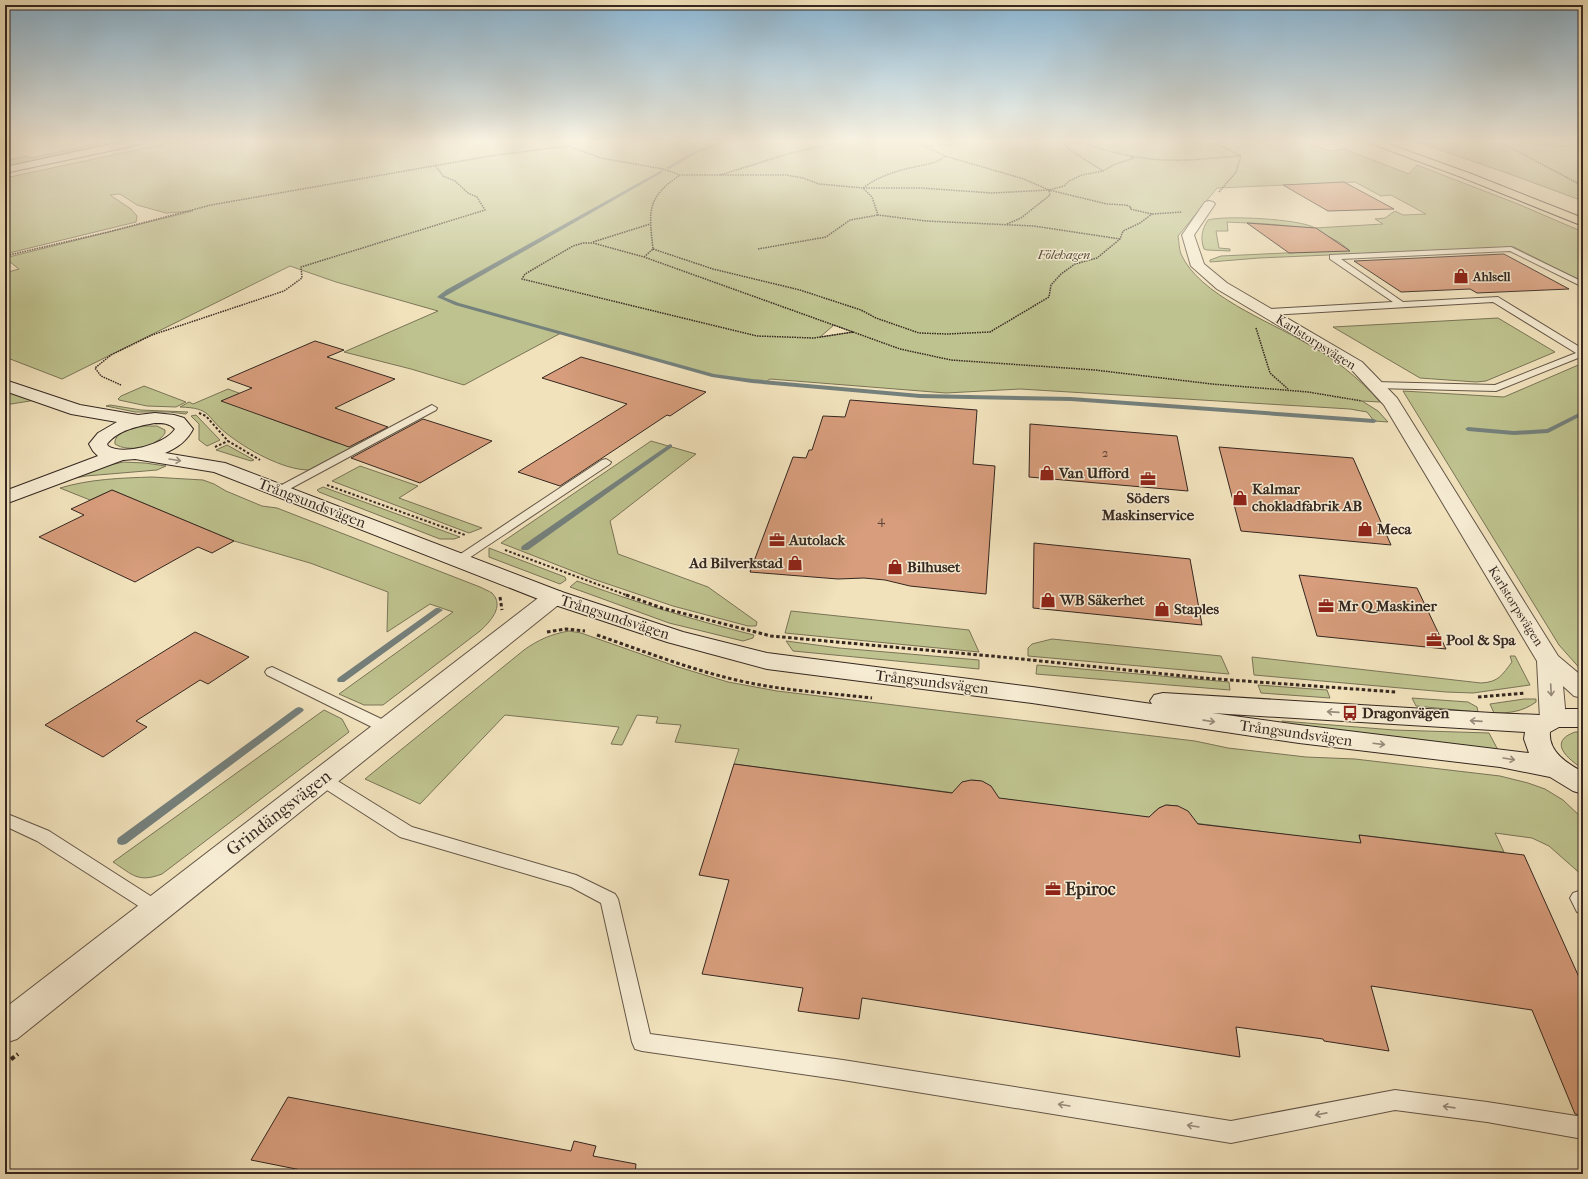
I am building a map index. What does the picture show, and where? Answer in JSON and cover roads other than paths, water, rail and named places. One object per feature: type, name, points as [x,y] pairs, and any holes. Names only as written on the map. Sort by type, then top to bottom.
[{"type":"highway","points":[[1518,196],[1583,222]]},
{"type":"highway","points":[[1549,196],[1576,207]]},
{"type":"main road","name":"Karlstorpsvägen","points":[[1205,209],[1188,235],[1198,266],[1222,286],[1356,365],[1391,402],[1549,661],[1583,690]]},
{"type":"main road","points":[[5,385],[77,410],[139,420]]},
{"type":"main road","points":[[77,410],[99,441]]},
{"type":"main road","points":[[5,498],[31,486],[129,455],[163,447],[174,442],[181,435],[184,429],[182,424],[176,420],[153,418],[139,420],[115,428],[99,441],[31,486]]},
{"type":"main road","name":"Trångsundsvägen","points":[[181,435],[218,467]]},
{"type":"main road","name":"Trångsundsvägen","points":[[99,441],[99,448],[103,452],[218,467],[554,597],[675,637],[768,661],[1032,695],[1299,734],[1510,759],[1574,781]]},
{"type":"main road","name":"Grindängsvägen","points":[[5,1028],[554,597]]},
{"type":"main road","name":"Karlstorpsvägen","points":[[1549,661],[1549,713]]},
{"type":"main road","name":"Trångsundsvägen","points":[[1032,695],[1248,706],[1492,722],[1549,713],[1566,717],[1583,718]]},
{"type":"main road","points":[[1549,713],[1538,731],[1537,739],[1540,749],[1548,760],[1574,781]]},
{"type":"lane","points":[[1402,304],[1333,257],[1511,248],[1583,285]]},
{"type":"lane","points":[[1268,312],[1495,299],[1583,353]]},
{"type":"lane","points":[[1375,385],[1496,388],[1583,353]]},
{"type":"lane","points":[[280,490],[432,408]]},
{"type":"lane","points":[[459,559],[606,462]]},
{"type":"lane","points":[[272,672],[387,728]]},
{"type":"lane","points":[[322,779],[406,832],[576,882],[609,899],[642,1042],[843,1070],[1231,1132],[1395,1100],[1487,1112],[1583,1128]]},
{"type":"lane","points":[[5,819],[42,836],[157,909]]},
{"type":"lane","points":[[1583,898],[1579,898],[1583,907]]},
{"type":"waterway","points":[[617,196],[448,291],[440,297],[457,304],[714,376],[752,381],[920,396],[1071,399],[1374,421]]},
{"type":"waterway","points":[[1468,429],[1514,433],[1548,431],[1583,413]]},
{"type":"waterway","points":[[525,548],[670,446]]},
{"type":"waterway","points":[[341,680],[439,610]]},
{"type":"waterway","points":[[122,841],[299,710]]},
{"type":"place","name":"Ahlsell","points":[[1461,276]]},
{"type":"place","name":"Van Ufford","points":[[1047,473]]},
{"type":"place","name":"Söders Maskinservice","points":[[1148,479]]},
{"type":"place","name":"Kalmar chokladfabrik AB","points":[[1240,498]]},
{"type":"place","name":"Meca","points":[[1365,529]]},
{"type":"place","name":"Autolack","points":[[777,540]]},
{"type":"place","name":"Ad Bilverkstad","points":[[795,563]]},
{"type":"place","name":"Bilhuset","points":[[895,567]]},
{"type":"place","name":"WB Säkerhet","points":[[1048,600]]},
{"type":"place","name":"Mr Q Maskiner","points":[[1326,606]]},
{"type":"place","name":"Staples","points":[[1162,609]]},
{"type":"place","name":"Pool & Spa","points":[[1434,640]]},
{"type":"place","name":"Dragonvägen","points":[[1350,713]]},
{"type":"place","name":"Epiroc","points":[[1053,889]]},
{"type":"park label","name":"Fölehagen","points":[[1064,254]]}]
